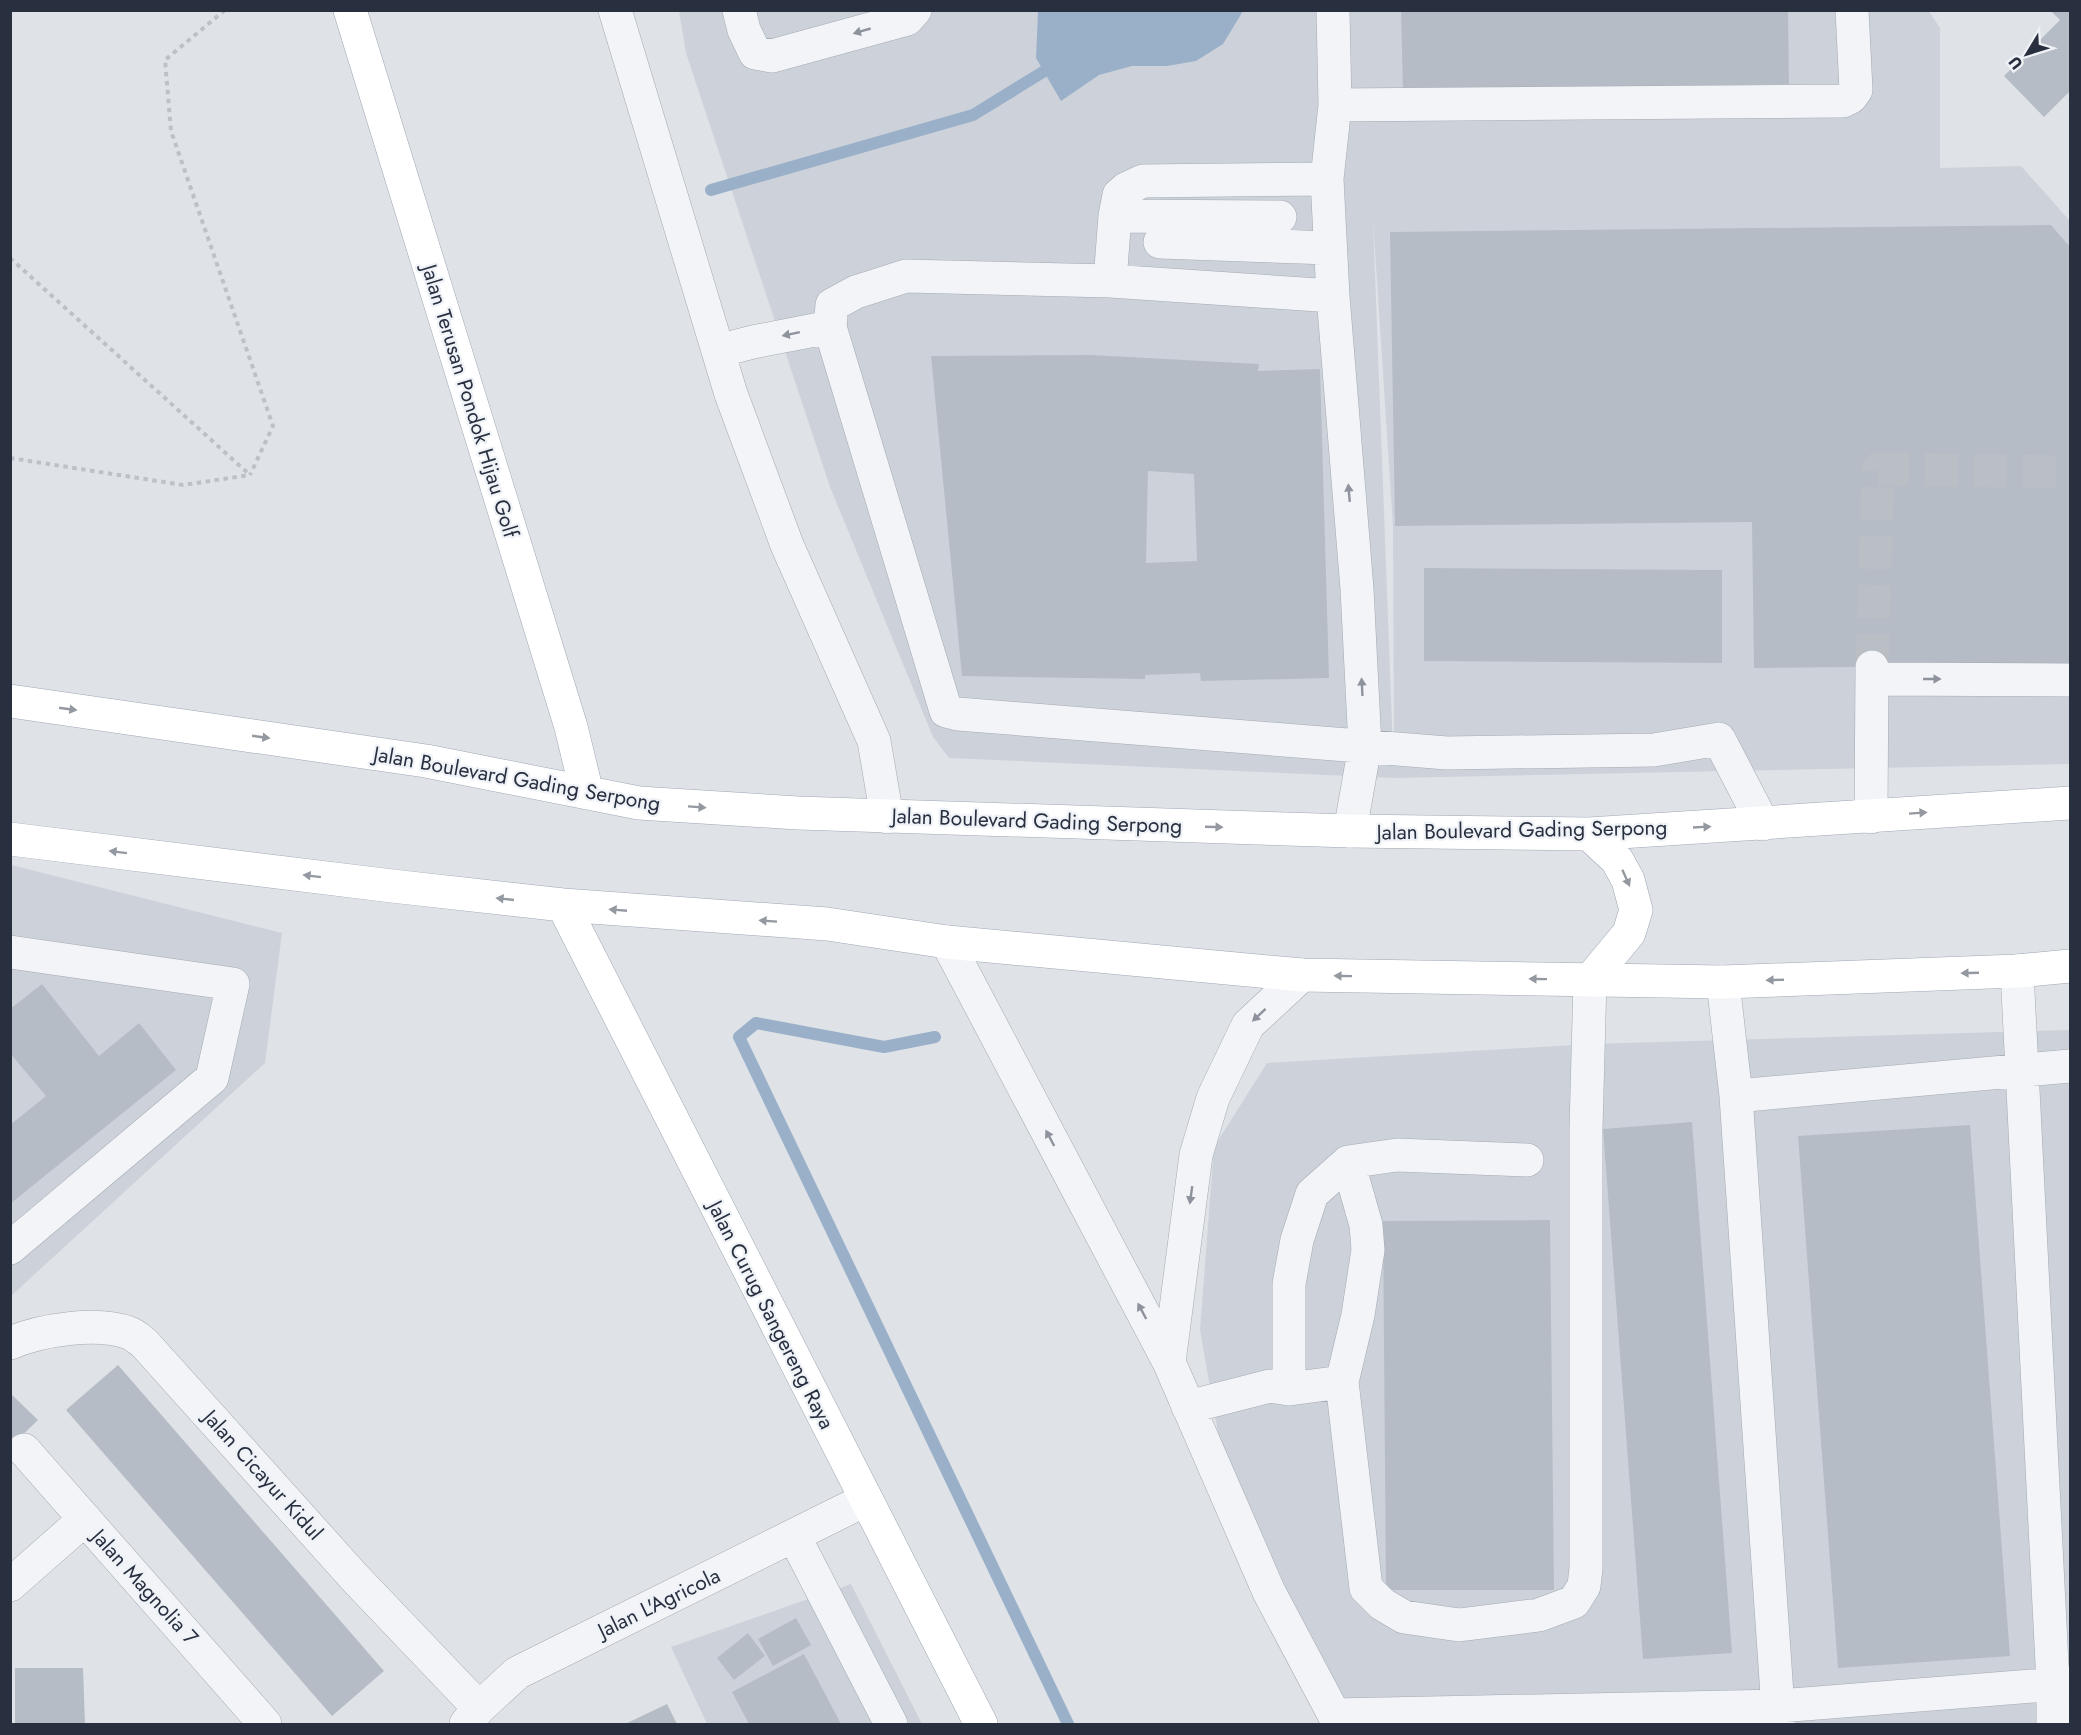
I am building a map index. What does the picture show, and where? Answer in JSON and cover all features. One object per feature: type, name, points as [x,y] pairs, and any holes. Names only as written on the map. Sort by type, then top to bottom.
[{"type":"main road","name":"Jalan Terusan Pondok Hijau Golf","points":[[350,10],[568,716],[586,793]]},
{"type":"main road","name":"Jalan Boulevard Gading Serpong","points":[[10,701],[426,761],[639,803],[798,813],[1350,831],[1589,834],[2070,803]]},
{"type":"main road","points":[[1589,834],[1617,860],[1628,880],[1636,910],[1629,933],[1590,980]]},
{"type":"main road","points":[[10,839],[563,905],[827,924],[947,942],[1302,975],[1723,982],[2017,971],[2070,966]]},
{"type":"main road","name":"Jalan Curug Sangereng Raya","points":[[563,905],[981,1725]]},
{"type":"street","points":[[615,10],[731,394],[787,545],[874,741],[887,817]]},
{"type":"street","points":[[739,10],[744,30],[755,53],[772,56],[908,19],[915,10]]},
{"type":"street","points":[[1333,10],[1335,105],[1327,179],[1333,296],[1357,589],[1365,746],[1350,831]]},
{"type":"street","points":[[1335,105],[1843,101],[1851,97],[1856,90],[1852,10]]},
{"type":"street","points":[[1110,282],[1115,216],[1119,195],[1126,189],[1143,181],[1327,179]]},
{"type":"street","points":[[1115,216],[1280,217]]},
{"type":"street","points":[[1160,242],[1330,248]]},
{"type":"street","points":[[1333,296],[1110,282],[906,276],[856,292],[832,305],[830,327],[946,711],[969,715],[1447,753],[1642,750],[1719,739],[1762,824]]},
{"type":"street","points":[[718,351],[830,327]]},
{"type":"street","points":[[1871,816],[1873,673],[2070,680]]},
{"type":"street","points":[[947,942],[1169,1362],[1269,1592],[1336,1720],[1779,1715],[2062,1683]]},
{"type":"street","points":[[10,952],[233,984],[212,1078],[10,1248]]},
{"type":"street","points":[[2017,971],[2021,1070],[2062,1683],[2053,1725]]},
{"type":"street","points":[[1169,1362],[1196,1155],[1213,1098],[1248,1025],[1302,975]]},
{"type":"street","points":[[1348,1162],[1366,1225],[1368,1250],[1358,1315],[1342,1382],[1366,1588],[1382,1604],[1404,1617],[1459,1625],[1539,1615],[1574,1602],[1584,1586],[1586,1568],[1586,1129],[1590,980]]},
{"type":"street","points":[[1723,982],[1736,1096],[1779,1715]]},
{"type":"street","points":[[1736,1096],[2070,1066]]},
{"type":"street","points":[[1289,1389],[1289,1284],[1297,1240],[1312,1194],[1348,1162],[1397,1155],[1527,1160]]},
{"type":"street","name":"Jalan Cicayur Kidul","points":[[10,1344],[59,1329],[110,1328],[131,1333],[145,1344],[355,1578],[472,1716]]},
{"type":"street","points":[[1188,1407],[1270,1386],[1289,1389],[1342,1382]]},
{"type":"street","name":"Jalan Magnolia 7","points":[[24,1450],[265,1725]]},
{"type":"street","name":"Jalan L'Agricola","points":[[472,1716],[517,1673],[865,1500]]},
{"type":"street","points":[[10,1585],[85,1519]]},
{"type":"street","points":[[794,1536],[891,1725]]},
{"type":"path","points":[[225,10],[165,60],[171,131],[273,426],[250,475]]},
{"type":"path","points":[[10,258],[250,475]]},
{"type":"path","points":[[10,458],[183,485],[250,475]]},
{"type":"shaded area","points":[[679,11],[1929,11],[1940,28],[1940,168],[2021,166],[2070,221],[2070,764],[1394,778],[949,758],[933,737],[830,487],[686,53]],"holes":[[[1373,220],[1393,526],[1394,751]]]},
{"type":"shaded area","points":[[11,865],[282,933],[265,1063],[11,1296]]},
{"type":"shaded area","points":[[2070,1030],[2070,1724],[1350,1724],[1228,1490],[1200,1330],[1214,1147],[1267,1063],[1590,1044]]},
{"type":"shaded area","points":[[851,1584],[922,1724],[707,1724],[671,1647]]},
{"type":"water","points":[[1038,10],[1243,11],[1223,44],[1196,61],[1167,66],[1132,66],[1099,75],[1061,101],[1036,58]]},
{"type":"building","points":[[1401,10],[1788,10],[1789,84],[1403,90]]},
{"type":"building","points":[[2050,10],[2070,10],[2070,91],[2044,117],[2004,76],[2060,20]]},
{"type":"building","points":[[2051,225],[2070,247],[2070,665],[1754,668],[1752,522],[1395,526],[1390,232]]},
{"type":"building","points":[[1091,355],[1259,364],[1258,371],[1320,369],[1329,678],[1201,681],[1200,673],[1145,675],[1145,679],[962,676],[931,356]],"holes":[[[1148,471],[1194,474],[1197,561],[1146,563]]]},
{"type":"building","points":[[1424,568],[1722,570],[1722,663],[1424,661]]},
{"type":"building","points":[[42,984],[99,1056],[139,1023],[176,1070],[10,1204],[10,1125],[46,1096],[10,1053],[10,1009]]},
{"type":"building","points":[[1692,1122],[1732,1653],[1643,1659],[1603,1129]]},
{"type":"building","points":[[1970,1125],[2010,1656],[1838,1668],[1798,1136]]},
{"type":"building","points":[[1550,1220],[1554,1590],[1386,1590],[1383,1221]]},
{"type":"building","points":[[118,1365],[384,1671],[332,1716],[66,1410]]},
{"type":"building","points":[[10,1393],[38,1420],[10,1447]]},
{"type":"building","points":[[796,1618],[811,1645],[773,1666],[758,1639]]},
{"type":"building","points":[[748,1633],[765,1656],[734,1680],[717,1658]]},
{"type":"building","points":[[804,1654],[841,1724],[749,1724],[732,1692]]},
{"type":"building","points":[[15,1668],[83,1668],[85,1724],[15,1724]]},
{"type":"building","points":[[667,1704],[677,1724],[625,1724]]},
{"type":"waterway","points":[[711,190],[973,115],[1056,64]]},
{"type":"waterway","points":[[935,1037],[884,1047],[756,1023],[739,1037],[1068,1724]]},
{"type":"tunnel","points":[[1872,667],[1878,469],[2070,472]]}]
